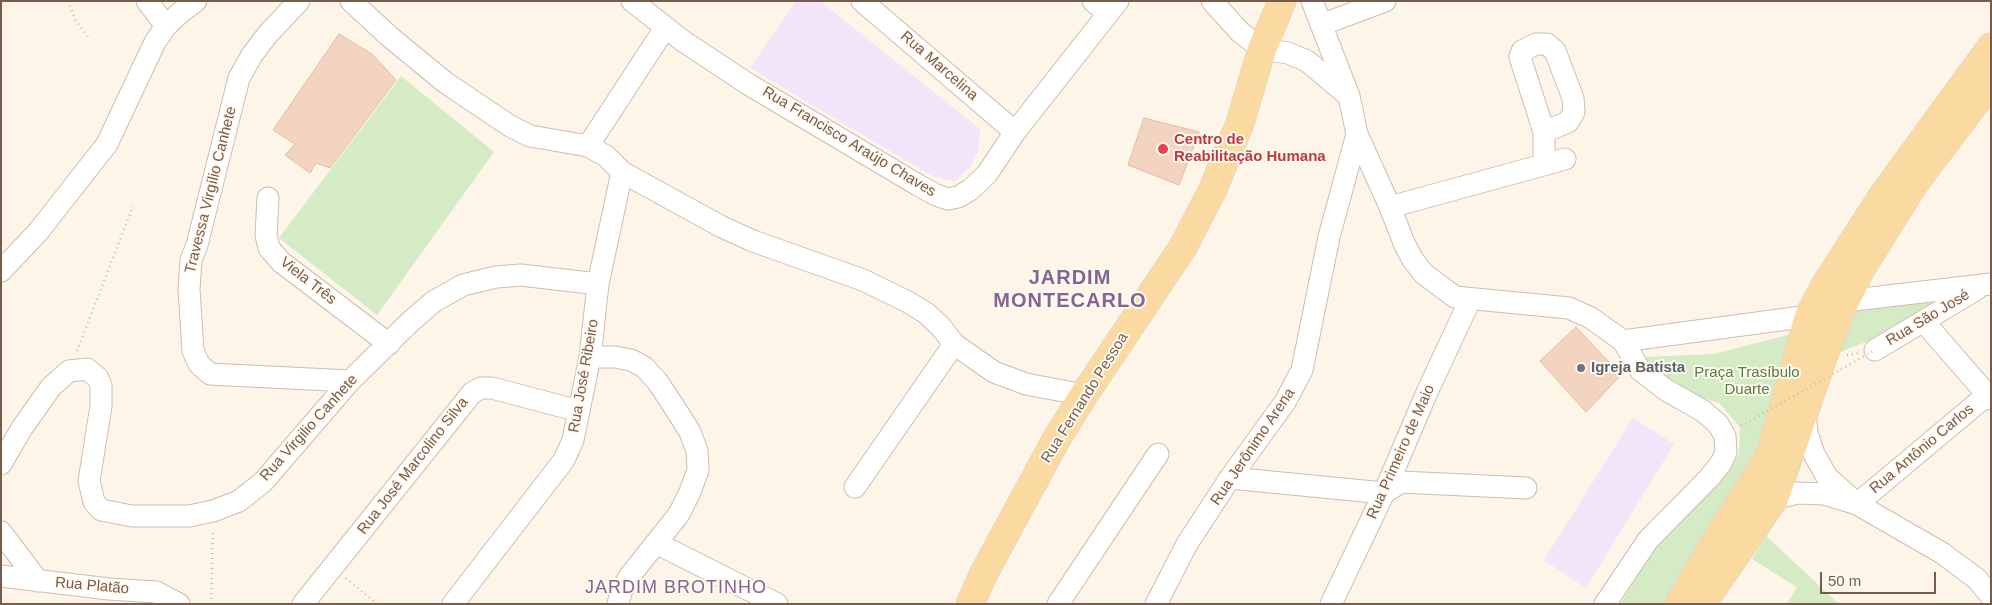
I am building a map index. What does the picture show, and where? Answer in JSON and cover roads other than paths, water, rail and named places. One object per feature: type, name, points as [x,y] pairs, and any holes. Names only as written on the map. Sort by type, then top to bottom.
[{"type":"main road","name":"Rua Fernando Pessoa","points":[[970,604],[984,573],[1057,438],[1183,248],[1213,189],[1240,123],[1262,49],[1282,1]]},
{"type":"main road","points":[[1679,604],[1726,524],[1770,456],[1810,316],[1824,287],[1883,195],[1991,47]]},
{"type":"main road","points":[[1702,604],[1774,499],[1824,354],[1845,301],[1861,269],[1914,184],[1991,82]]},
{"type":"street","points":[[147,1],[166,26]]},
{"type":"street","points":[[1,271],[38,232],[107,144],[155,42],[166,26],[196,1]]},
{"type":"street","name":"Travessa Virgílio Canhete","points":[[299,1],[267,35],[252,55],[240,78],[197,245],[191,260],[189,289],[193,351],[199,364],[210,374],[350,381]]},
{"type":"street","points":[[351,1],[390,37],[446,83],[510,126],[530,136],[588,146],[606,156],[622,172],[722,227],[754,241],[863,280],[908,302],[931,318],[954,344],[994,372],[1026,384],[1084,395]]},
{"type":"street","name":"Rua Francisco Araújo Chaves","points":[[632,1],[665,28],[748,84],[918,185],[948,199],[958,197],[970,190],[987,174],[1106,5]]},
{"type":"street","name":"Rua Marcelina","points":[[862,1],[1015,132]]},
{"type":"street","points":[[1212,1],[1240,32],[1262,49],[1288,53],[1307,61],[1348,96]]},
{"type":"street","points":[[1312,1],[1348,96],[1357,134],[1404,243],[1413,260],[1424,274],[1455,297],[1470,300],[1569,308],[1591,318],[1623,341],[1640,370],[1666,390],[1703,411],[1718,424],[1725,436],[1726,452],[1721,463],[1710,477],[1648,540],[1605,604]]},
{"type":"street","points":[[1321,25],[1385,1]]},
{"type":"street","points":[[588,146],[665,28]]},
{"type":"street","points":[[1544,132],[1544,164]]},
{"type":"street","name":"Rua Jerônimo Arena","points":[[1156,604],[1187,544],[1230,478],[1285,402],[1302,370],[1329,236],[1357,134]]},
{"type":"street","points":[[1390,207],[1565,159]]},
{"type":"street","name":"Rua José Ribeiro","points":[[454,604],[564,460],[573,440],[590,357],[598,284],[622,172]]},
{"type":"street","name":"Viela Três","points":[[268,198],[266,235],[269,248],[281,262],[389,344]]},
{"type":"street","name":"Rua Virgilio Canhete","points":[[1,464],[22,428],[50,387],[69,371],[87,369],[98,378],[101,386],[101,406],[89,482],[94,502],[101,510],[132,516],[161,517],[189,516],[213,511],[239,501],[263,482],[350,381],[433,302],[463,285],[496,277],[521,275],[598,284]]},
{"type":"street","points":[[1623,341],[1810,316],[1845,301],[1986,285]]},
{"type":"street","name":"Rua São José","points":[[1875,350],[1986,285]]},
{"type":"street","name":"Rua Primeiro de Maio","points":[[1331,604],[1384,493],[1428,390],[1470,300]]},
{"type":"street","points":[[1924,322],[1989,397]]},
{"type":"street","points":[[855,487],[954,344]]},
{"type":"street","points":[[590,357],[615,357],[631,360],[644,367],[657,381],[673,405],[690,432],[697,451],[698,470],[679,514],[629,577],[621,592],[618,604]]},
{"type":"street","name":"Rua José Marcolino Silva","points":[[303,604],[472,393],[481,388],[492,388],[579,411]]},
{"type":"street","name":"Rua Antônio Carlos","points":[[1857,504],[1989,397]]},
{"type":"street","points":[[1805,410],[1807,433],[1814,454],[1828,477],[1857,504],[1942,553],[1984,574],[1991,596]]},
{"type":"street","points":[[1058,604],[1158,454]]},
{"type":"street","points":[[1230,478],[1384,493],[1401,482],[1526,488]]},
{"type":"street","points":[[1774,499],[1797,493],[1824,494],[1857,504]]},
{"type":"street","points":[[1,532],[38,581]]},
{"type":"street","points":[[656,543],[777,604]]},
{"type":"street","name":"Rua Platão","points":[[1,576],[156,592],[179,604]]},
{"type":"place","name":"Centro de Reabilitação Humana","points":[[1163,149]]},
{"type":"place","name":"Igreja Batista","points":[[1581,368]]},
{"type":"district","name":"JARDIM MONTECARLO","points":[[1070,290]]},
{"type":"district","name":"JARDIM BROTINHO","points":[[676,588]]},
{"type":"park label","name":"Praça Trasíbulo Duarte","points":[[1747,382]]}]
